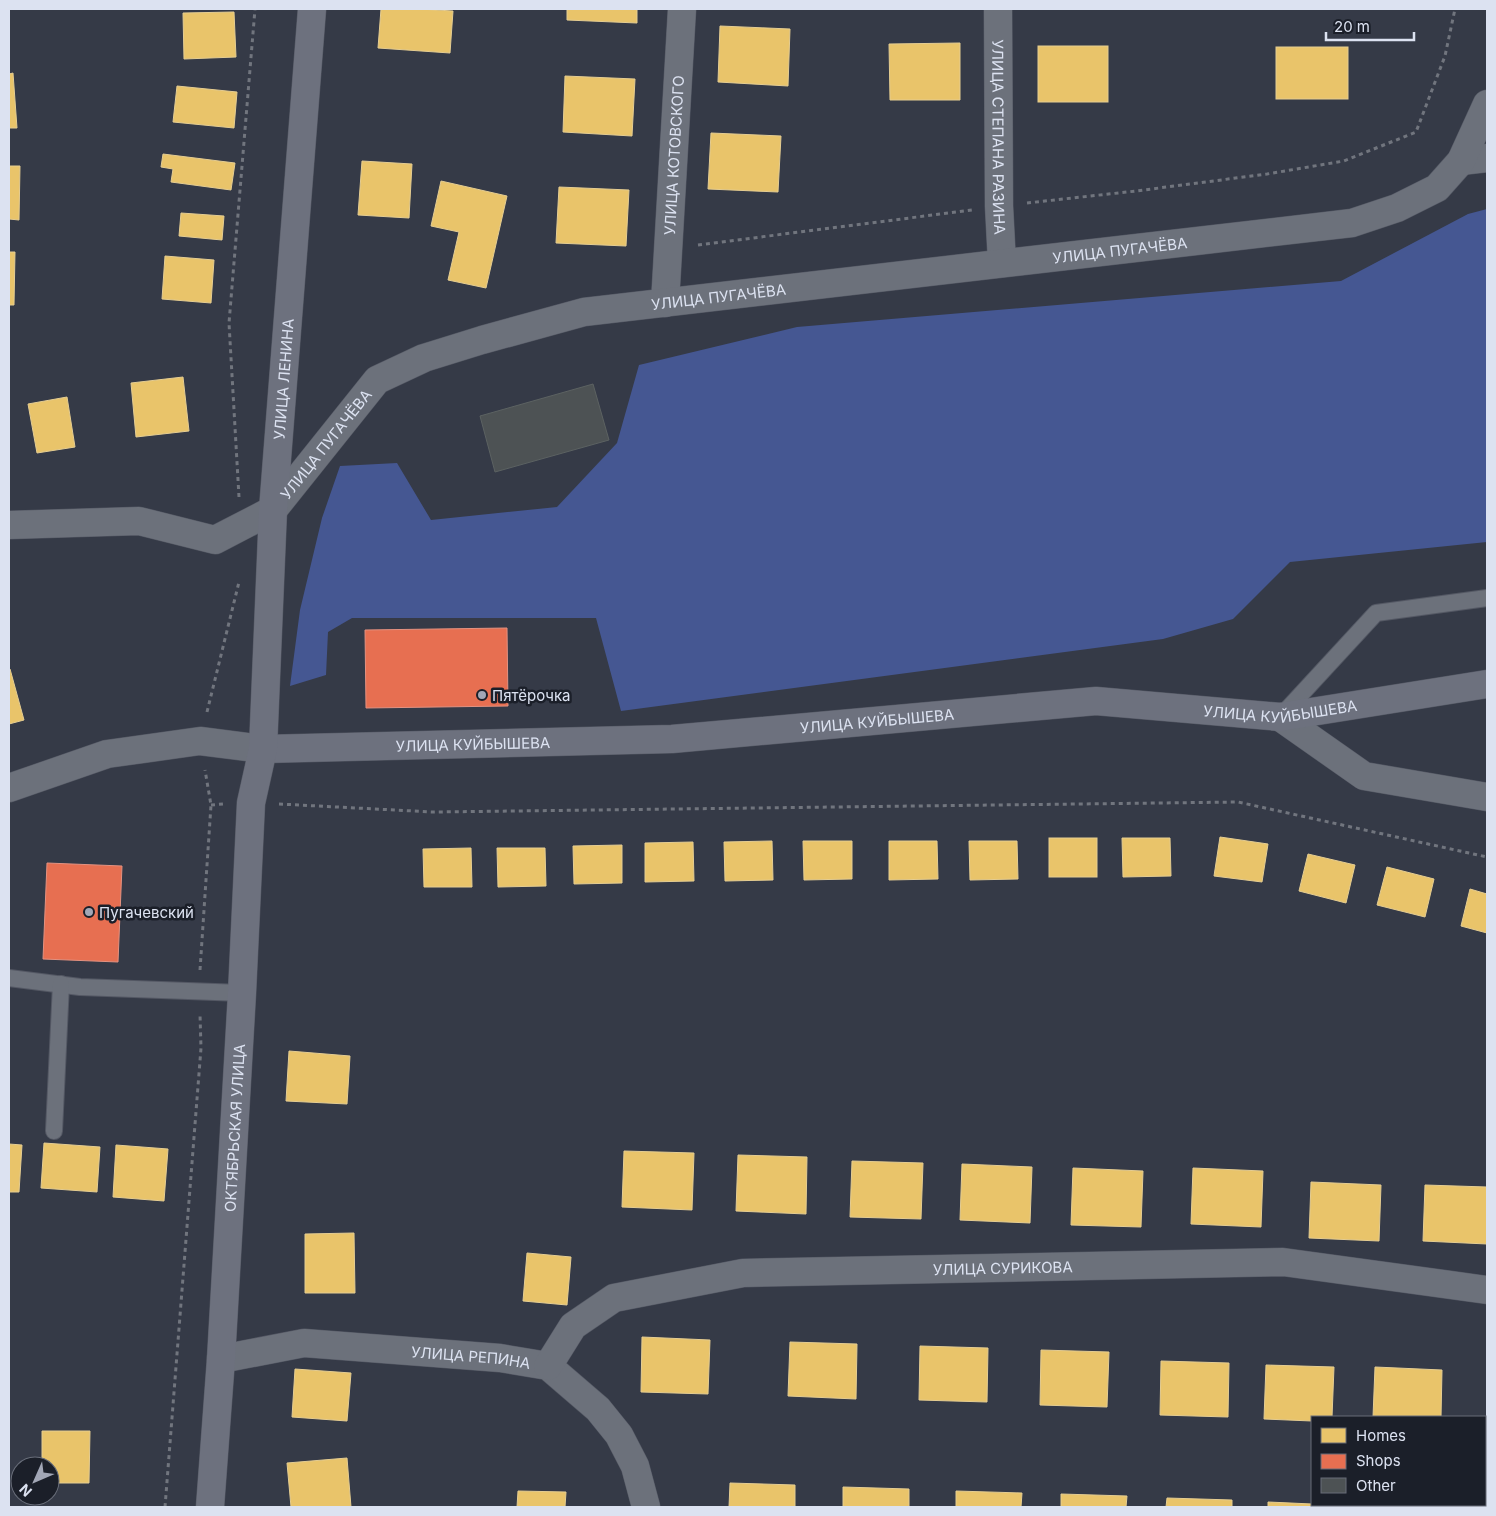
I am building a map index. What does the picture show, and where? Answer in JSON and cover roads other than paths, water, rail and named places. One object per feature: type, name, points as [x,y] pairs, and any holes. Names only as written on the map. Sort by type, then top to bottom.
[{"type":"main road","name":"УЛИЦА ЛЕНИНА","points":[[263,749],[273,510],[312,9]]},
{"type":"main road","name":"УЛИЦА КУЙБЫШЕВА","points":[[263,749],[672,739],[1096,701],[1280,717],[1487,684]]},
{"type":"main road","name":"ОКТЯБРЬСКАЯ УЛИЦА","points":[[210,1507],[221,1359],[251,803],[263,749]]},
{"type":"street","name":"УЛИЦА КОТОВСКОГО","points":[[665,303],[682,9]]},
{"type":"street","name":"УЛИЦА СТЕПАНА РАЗИНА","points":[[998,9],[999,206],[1002,264]]},
{"type":"street","name":"УЛИЦА ПУГАЧЁВА","points":[[9,525],[139,521],[215,540],[273,510],[377,380],[424,358],[584,312],[1352,223],[1397,208],[1437,188],[1474,160],[1487,104]]},
{"type":"street","points":[[1280,717],[1364,776],[1487,797]]},
{"type":"street","points":[[9,788],[107,754],[200,741],[263,749]]},
{"type":"street","name":"УЛИЦА СУРИКОВА","points":[[548,1366],[573,1326],[614,1298],[743,1273],[1284,1262],[1487,1290]]},
{"type":"street","name":"УЛИЦА РЕПИНА","points":[[221,1359],[304,1342],[500,1358],[548,1366],[598,1409],[619,1435],[635,1466],[646,1507]]},
{"type":"lane","points":[[1280,717],[1376,613],[1487,598]]},
{"type":"lane","points":[[9,978],[80,987],[199,993],[242,993]]},
{"type":"lane","points":[[54,1131],[62,984]]},
{"type":"place","name":"Пятёрочка","points":[[482,695]]},
{"type":"place","name":"Пугачевский","points":[[89,912]]}]
